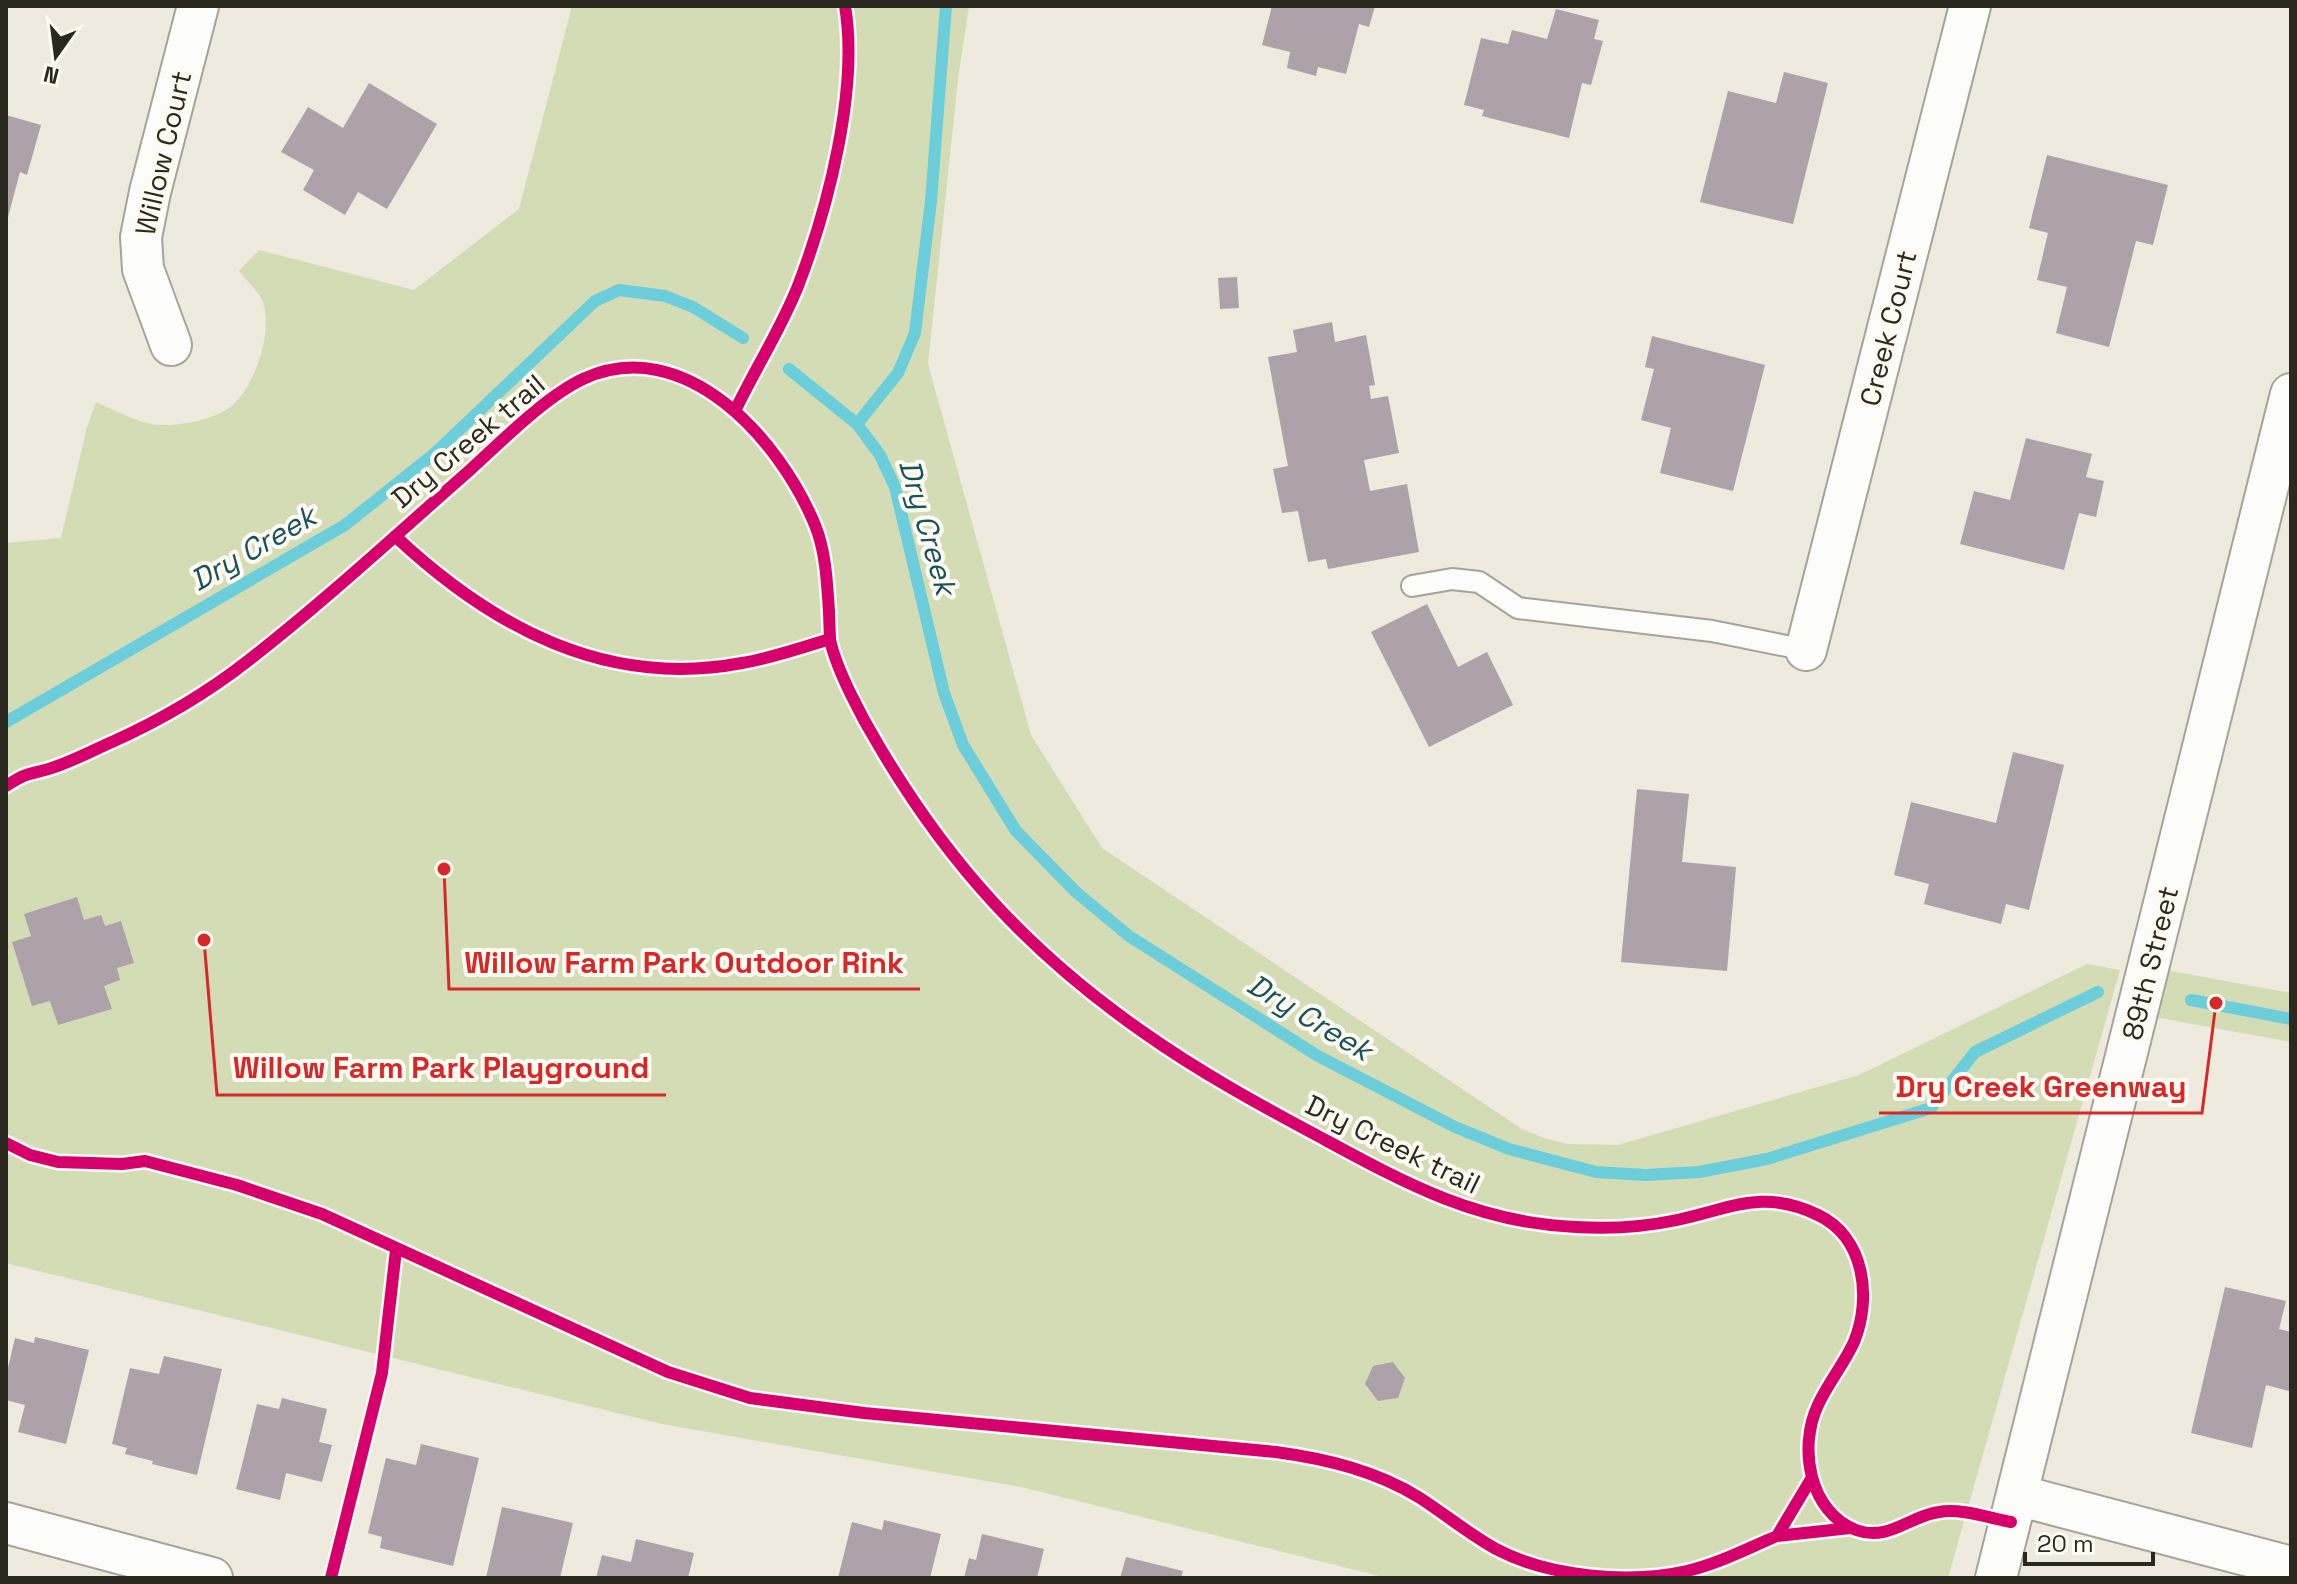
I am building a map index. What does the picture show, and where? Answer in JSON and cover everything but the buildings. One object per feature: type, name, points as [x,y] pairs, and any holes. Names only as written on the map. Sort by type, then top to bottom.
[{"type":"street","name":"Willow Court","points":[[171,345],[143,269],[141,237],[198,6]]},
{"type":"street","name":"Creek Court","points":[[1806,650],[1970,6]]},
{"type":"street","name":"89th Street","points":[[1996,1578],[2291,394]]},
{"type":"street","points":[[2017,1495],[2291,1567]]},
{"type":"street","points":[[6,1523],[212,1578]]},
{"type":"lane","points":[[1412,586],[1452,579],[1479,582],[1518,608],[1712,631],[1806,650]]},
{"type":"green space","points":[[572,6],[969,6],[958,79],[928,364],[1031,735],[1102,848],[1522,1129],[1568,1144],[1618,1145],[1859,1075],[2087,964],[2120,970],[1948,1578],[1387,1578],[1026,1488],[662,1424],[6,1263],[6,543],[61,538],[87,427],[96,402],[139,421],[165,425],[202,420],[221,413],[243,394],[261,354],[266,325],[262,300],[239,271],[259,250],[414,290],[519,209]]},
{"type":"green space","points":[[2149,967],[2291,993],[2291,1042],[2138,1014]]},
{"type":"waterway","points":[[857,424],[898,373],[915,333],[931,201],[946,6]]},
{"type":"waterway","name":"Dry Creek","points":[[6,722],[345,525],[434,454],[595,301],[619,290],[665,296],[693,307],[743,338]]},
{"type":"waterway","name":"Dry Creek","points":[[789,369],[857,424],[880,455],[895,487],[944,693],[963,745],[1016,831],[1076,892],[1129,936],[1318,1056],[1455,1127],[1509,1149],[1596,1172],[1645,1175],[1699,1172],[1767,1159],[1931,1108],[1975,1052],[2098,992]]},
{"type":"waterway","name":"Dry Creek","points":[[2191,1000],[2291,1019]]},
{"type":"cycle path","points":[[735,411],[798,286],[830,185],[848,74],[845,6]]},
{"type":"cycle path","name":"Dry Creek trail","points":[[6,786],[25,775],[71,761],[148,725],[233,672],[334,590],[524,420],[569,387],[583,379],[621,368],[657,370],[692,382],[724,402],[753,429],[799,492],[822,546],[830,640],[838,666],[865,722],[906,789],[963,868],[1028,938],[1064,971],[1143,1032],[1229,1087],[1380,1169],[1473,1209],[1540,1224],[1588,1228],[1652,1224],[1730,1206],[1763,1202],[1798,1207],[1818,1215],[1834,1225],[1846,1238],[1855,1253],[1863,1288],[1863,1307],[1854,1342],[1818,1405],[1809,1440],[1812,1476],[1827,1509],[1840,1521],[1868,1533],[1889,1531],[1928,1514],[1948,1511],[2011,1522]]},
{"type":"cycle path","points":[[395,536],[470,597],[511,623],[553,643],[597,658],[643,667],[692,669],[753,661],[830,639]]},
{"type":"cycle path","points":[[6,1143],[30,1155],[58,1162],[122,1164],[145,1161],[237,1185],[322,1214],[668,1372],[750,1398],[864,1413],[1314,1458],[1387,1480],[1420,1498],[1496,1549],[1517,1559],[1564,1572],[1615,1577],[1664,1575],[1699,1568],[1777,1536]]},
{"type":"cycle path","points":[[331,1578],[382,1373],[396,1250]]},
{"type":"cycle path","points":[[1811,1479],[1777,1536],[1850,1528]]},
{"type":"place","name":"Willow Farm Park Outdoor Rink","points":[[444,869]]},
{"type":"place","name":"Willow Farm Park Playground","points":[[204,940]]},
{"type":"place","name":"Dry Creek Greenway","points":[[2216,1003]]}]
